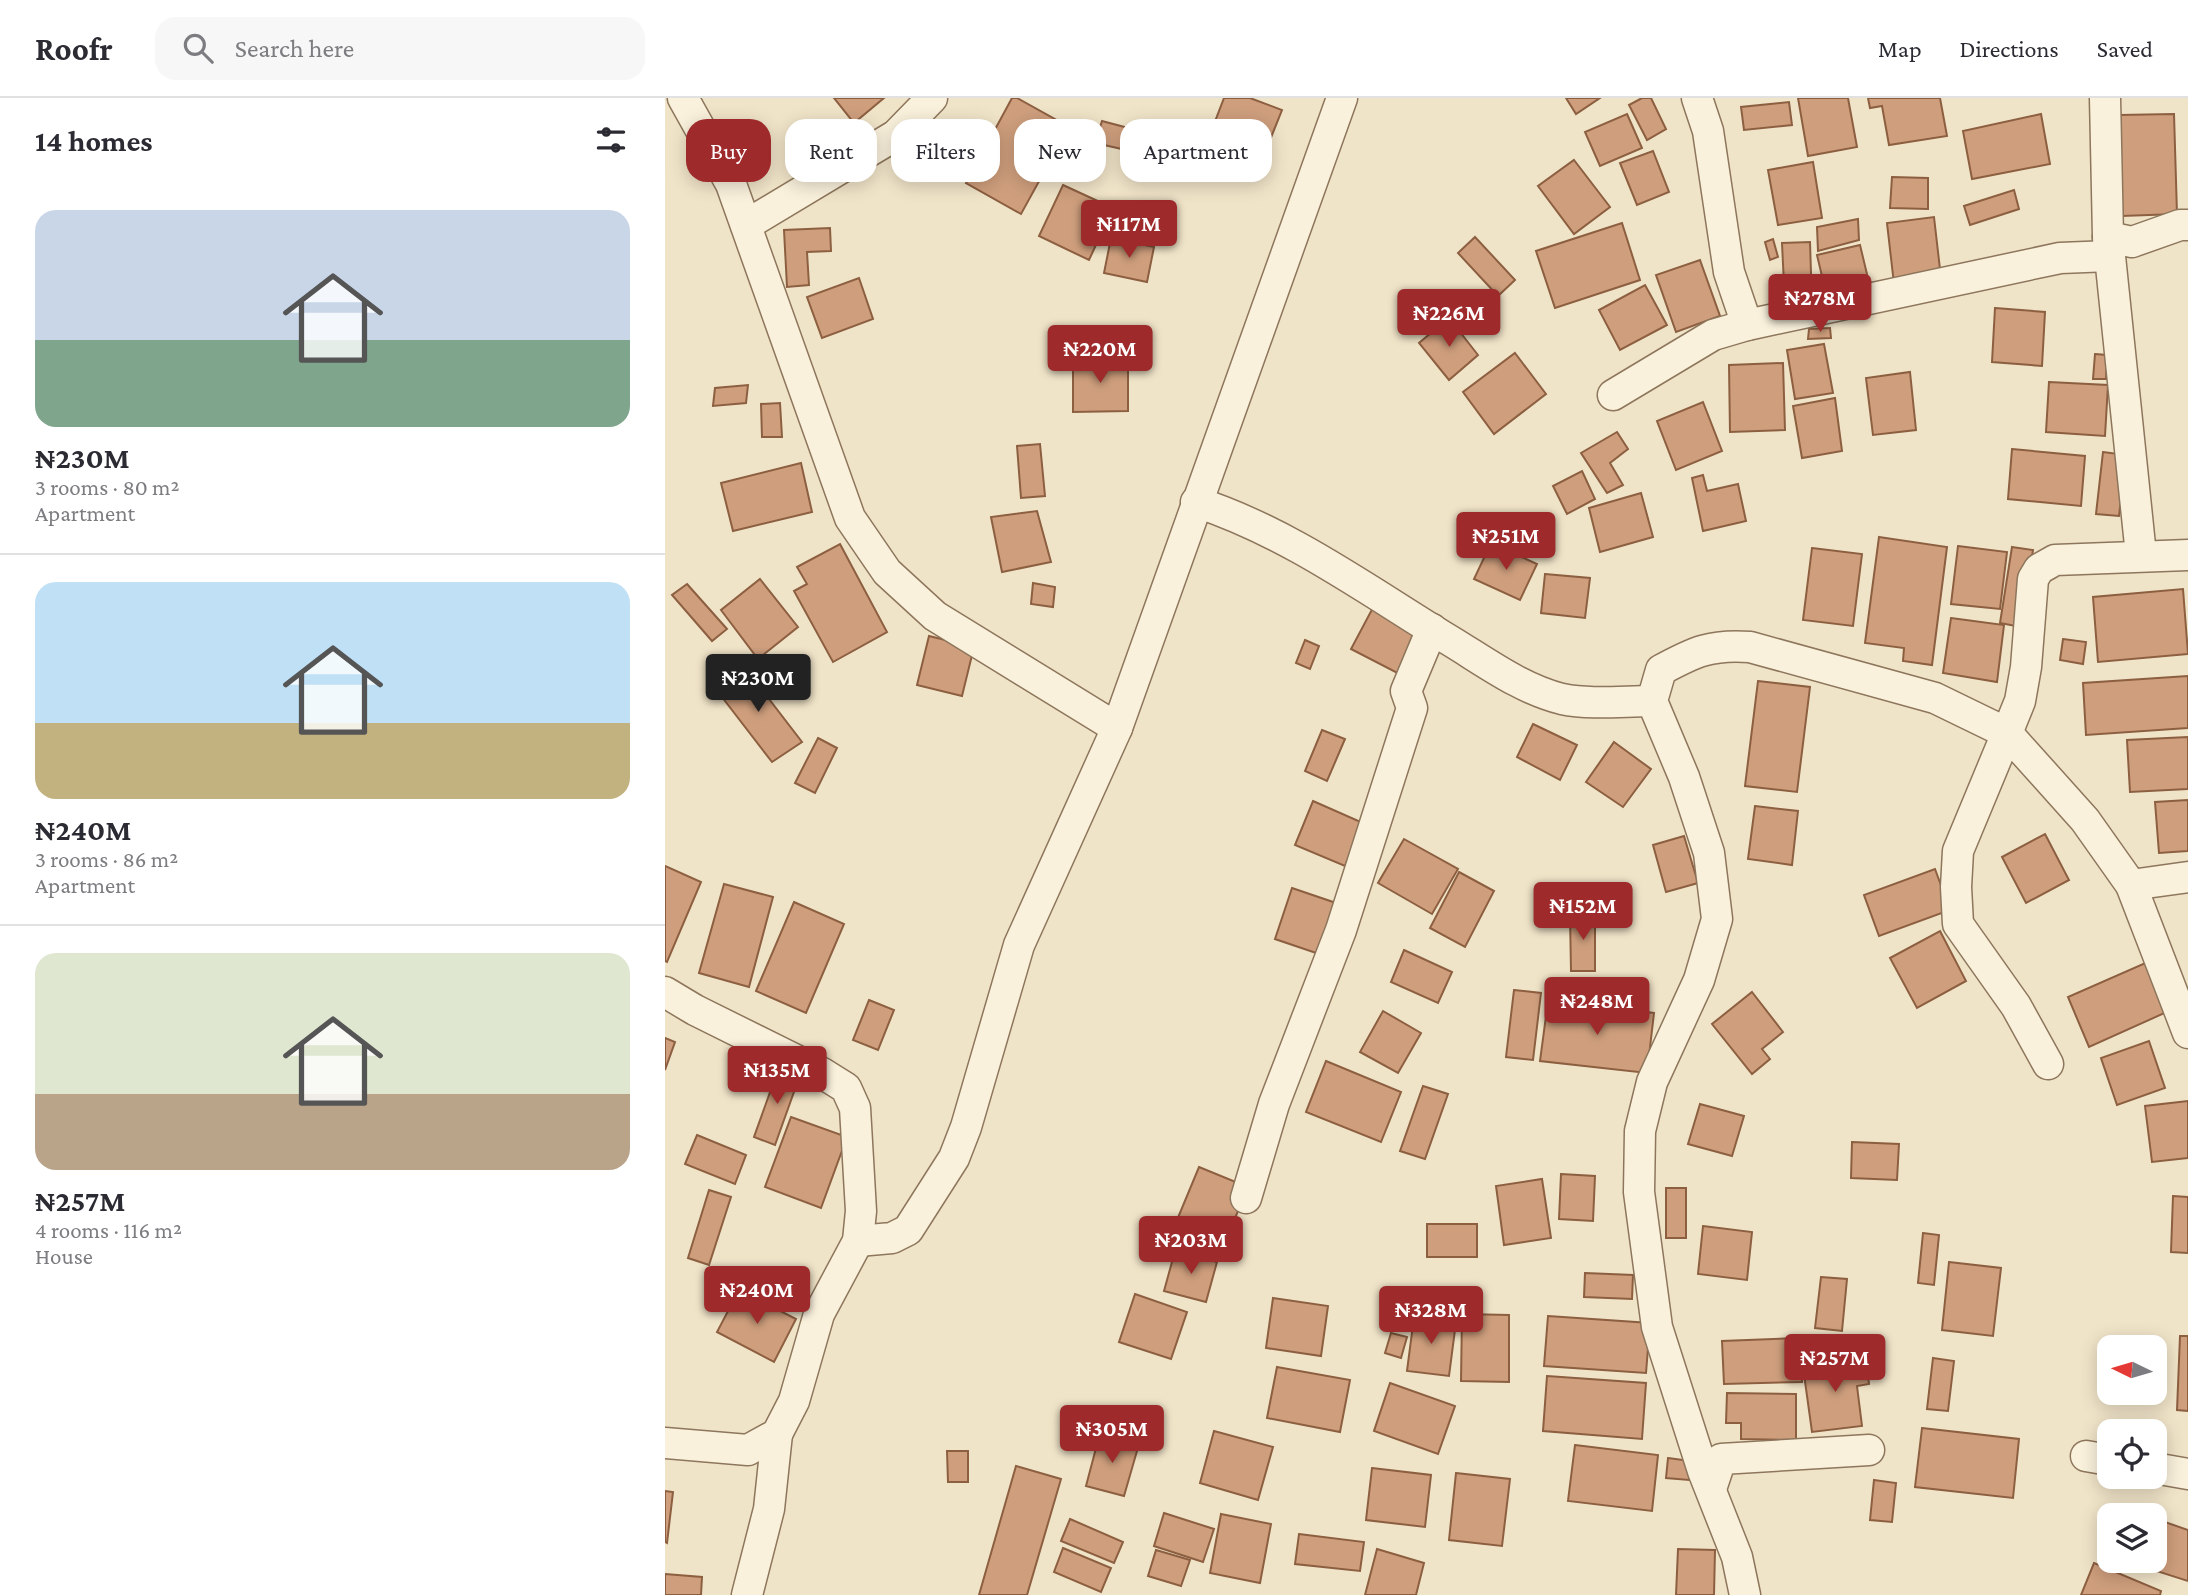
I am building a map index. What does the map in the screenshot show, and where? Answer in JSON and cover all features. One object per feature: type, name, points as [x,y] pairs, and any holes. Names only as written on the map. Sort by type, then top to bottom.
[{"type":"street","points":[[683,98],[731,184],[850,518],[887,572],[935,616],[1117,728]]},
{"type":"street","points":[[745,225],[896,135],[932,98]]},
{"type":"street","points":[[858,1241],[892,1238],[908,1230],[954,1158],[981,1078],[1019,945],[1117,728],[1342,98]]},
{"type":"street","points":[[1697,98],[1708,131],[1728,272],[1747,326]]},
{"type":"street","points":[[2105,98],[2109,247],[2141,555]]},
{"type":"street","points":[[1613,395],[1713,335],[2132,242],[2180,225],[2188,225]]},
{"type":"street","points":[[1196,502],[1227,512],[1283,538],[1514,679],[1561,698],[1591,702],[1652,701]]},
{"type":"street","points":[[2048,1064],[2015,1006],[1958,923],[1958,851],[2020,701],[2026,667],[2033,579],[2039,569],[2055,560],[2188,555]]},
{"type":"street","points":[[1246,1198],[1273,1104],[1341,930],[1412,708],[1406,691],[1432,629]]},
{"type":"street","points":[[1745,1595],[1737,1557],[1711,1489],[1657,1327],[1639,1192],[1640,1131],[1652,1082],[1699,979],[1717,919],[1709,853],[1684,777],[1652,701],[1661,670],[1691,653],[1724,645],[1750,648],[1935,698],[2007,733],[2085,820],[2131,885],[2188,1033]]},
{"type":"street","points":[[2131,885],[2188,877]]},
{"type":"street","points":[[665,992],[695,1010],[822,1073],[846,1088],[855,1108],[861,1211],[858,1241],[819,1314],[794,1401],[777,1433],[769,1509],[747,1595]]},
{"type":"street","points":[[665,1443],[748,1450],[777,1433]]},
{"type":"street","points":[[1711,1489],[1721,1459],[1869,1450]]},
{"type":"street","points":[[2167,1470],[2188,1474]]},
{"type":"building","points":[[834,98],[884,98],[859,119],[851,119]]},
{"type":"building","points":[[1012,98],[1017,98],[1055,119],[1014,119],[1014,182],[1039,182],[1021,214],[966,183],[1000,182],[1000,120]]},
{"type":"building","points":[[1224,98],[1250,98],[1282,110],[1272,135],[1272,119],[1216,119]]},
{"type":"building","points":[[1566,98],[1600,98],[1576,114]]},
{"type":"building","points":[[1642,98],[1651,98],[1666,129],[1647,140],[1629,105]]},
{"type":"building","points":[[1798,98],[1848,98],[1857,147],[1808,156]]},
{"type":"building","points":[[1868,98],[1940,98],[1947,136],[1889,145],[1882,106],[1870,108]]},
{"type":"building","points":[[1789,102],[1792,125],[1744,130],[1741,107]]},
{"type":"building","points":[[1627,114],[1642,148],[1600,166],[1585,132]]},
{"type":"building","points":[[2041,114],[2050,164],[1972,179],[1963,131]]},
{"type":"building","points":[[2174,114],[2177,214],[2122,216],[2119,115]]},
{"type":"building","points":[[1106,122],[1120,126],[1120,149],[1106,145]]},
{"type":"building","points":[[1653,151],[1669,192],[1637,205],[1620,163]]},
{"type":"building","points":[[1574,160],[1610,207],[1574,234],[1538,186]]},
{"type":"building","points":[[1813,162],[1822,218],[1778,225],[1768,170]]},
{"type":"building","points":[[1892,177],[1928,178],[1928,209],[1890,208]]},
{"type":"building","points":[[1063,185],[1113,208],[1089,260],[1039,236]]},
{"type":"building","points":[[2014,190],[2019,209],[1970,225],[1964,206]]},
{"type":"building","points":[[1934,217],[1941,278],[1894,284],[1887,223]]},
{"type":"building","points":[[1858,219],[1859,240],[1818,251],[1817,227]]},
{"type":"building","points":[[1622,223],[1640,280],[1555,308],[1536,251]]},
{"type":"building","points":[[830,228],[831,251],[807,252],[809,285],[787,287],[784,230]]},
{"type":"building","points":[[1475,237],[1515,280],[1498,296],[1458,253]]},
{"type":"building","points":[[1111,238],[1154,247],[1147,282],[1104,273]]},
{"type":"building","points":[[1773,239],[1778,257],[1770,260],[1765,242]]},
{"type":"building","points":[[1810,242],[1812,304],[1785,306],[1782,243]]},
{"type":"building","points":[[1860,245],[1872,295],[1829,306],[1817,255]]},
{"type":"building","points":[[1700,260],[1720,316],[1676,332],[1656,275]]},
{"type":"building","points":[[859,278],[873,319],[822,338],[807,297]]},
{"type":"building","points":[[1645,285],[1667,325],[1620,350],[1599,310]]},
{"type":"building","points":[[1995,308],[2045,312],[2042,366],[1992,362]]},
{"type":"building","points":[[1449,318],[1478,355],[1449,380],[1419,343]]},
{"type":"building","points":[[1830,328],[1831,338],[1808,339],[1809,329]]},
{"type":"building","points":[[1824,344],[1833,393],[1795,399],[1787,350]]},
{"type":"building","points":[[1515,353],[1546,394],[1494,434],[1463,392]]},
{"type":"building","points":[[2095,354],[2107,355],[2106,379],[2093,379]]},
{"type":"building","points":[[1128,358],[1128,411],[1073,412],[1073,359]]},
{"type":"building","points":[[1783,363],[1785,430],[1730,432],[1729,365]]},
{"type":"building","points":[[1910,372],[1916,430],[1873,435],[1866,378]]},
{"type":"building","points":[[2049,382],[2108,385],[2105,436],[2046,432]]},
{"type":"building","points":[[748,385],[746,403],[713,406],[715,388]]},
{"type":"building","points":[[1835,398],[1842,451],[1802,458],[1793,406]]},
{"type":"building","points":[[1703,402],[1722,451],[1676,470],[1657,421]]},
{"type":"building","points":[[780,403],[782,437],[762,437],[761,404]]},
{"type":"building","points":[[1617,432],[1628,449],[1610,463],[1623,485],[1607,493],[1581,453]]},
{"type":"building","points":[[1040,444],[1045,496],[1021,498],[1017,446]]},
{"type":"building","points":[[2012,449],[2085,456],[2081,506],[2008,499]]},
{"type":"building","points":[[2103,452],[2126,455],[2119,516],[2096,514]]},
{"type":"building","points":[[801,463],[812,512],[733,531],[721,483]]},
{"type":"building","points":[[1582,471],[1595,499],[1567,514],[1553,486]]},
{"type":"building","points":[[1703,475],[1707,491],[1738,484],[1746,521],[1703,531],[1692,478]]},
{"type":"building","points":[[1641,493],[1653,537],[1600,552],[1589,508]]},
{"type":"building","points":[[1037,511],[1051,562],[1002,572],[991,517]]},
{"type":"building","points":[[1879,537],[1947,547],[1932,665],[1903,661],[1904,648],[1865,643]]},
{"type":"building","points":[[1491,543],[1537,564],[1520,600],[1474,579]]},
{"type":"building","points":[[840,544],[887,632],[833,662],[794,591],[807,584],[797,567]]},
{"type":"building","points":[[1958,546],[2007,552],[2000,609],[1951,604]]},
{"type":"building","points":[[2012,547],[2033,550],[2021,627],[2000,623]]},
{"type":"building","points":[[1812,548],[1862,554],[1853,626],[1803,620]]},
{"type":"building","points":[[1545,574],[1590,578],[1585,618],[1541,613]]},
{"type":"building","points":[[760,579],[798,627],[758,659],[721,610]]},
{"type":"building","points":[[1033,583],[1055,587],[1053,607],[1031,604]]},
{"type":"building","points":[[687,584],[727,629],[712,641],[672,595]]},
{"type":"building","points":[[2183,589],[2188,654],[2098,662],[2093,597]]},
{"type":"building","points":[[1377,600],[1432,630],[1407,678],[1351,649]]},
{"type":"building","points":[[1951,618],[2004,625],[1997,682],[1943,673]]},
{"type":"building","points":[[929,636],[974,647],[962,696],[917,685]]},
{"type":"building","points":[[2063,639],[2086,642],[2083,664],[2060,660]]},
{"type":"building","points":[[1305,640],[1319,646],[1310,669],[1296,663]]},
{"type":"building","points":[[743,665],[802,742],[772,762],[715,688]]},
{"type":"building","points":[[2188,676],[2188,728],[2086,735],[2083,683]]},
{"type":"building","points":[[1758,681],[1810,687],[1797,792],[1745,786]]},
{"type":"building","points":[[1533,724],[1577,745],[1560,780],[1517,757]]},
{"type":"building","points":[[1322,730],[1345,739],[1327,781],[1305,771]]},
{"type":"building","points":[[2188,737],[2188,789],[2130,792],[2127,740]]},
{"type":"building","points":[[818,738],[837,748],[815,793],[795,783]]},
{"type":"building","points":[[1614,742],[1651,769],[1623,807],[1586,782]]},
{"type":"building","points":[[2188,800],[2188,851],[2159,853],[2155,802]]},
{"type":"building","points":[[1313,801],[1363,823],[1345,866],[1295,845]]},
{"type":"building","points":[[1755,806],[1798,811],[1792,865],[1748,859]]},
{"type":"building","points":[[2045,834],[2069,880],[2026,903],[2002,857]]},
{"type":"building","points":[[1684,836],[1698,883],[1666,892],[1653,845]]},
{"type":"building","points":[[1404,839],[1458,869],[1432,914],[1378,883]]},
{"type":"building","points":[[665,866],[701,882],[667,962],[665,961]]},
{"type":"building","points":[[1935,869],[1950,910],[1879,936],[1864,895]]},
{"type":"building","points":[[1459,872],[1494,891],[1465,947],[1430,928]]},
{"type":"building","points":[[724,884],[773,897],[749,987],[699,973]]},
{"type":"building","points":[[1292,888],[1336,903],[1319,954],[1275,939]]},
{"type":"building","points":[[794,902],[844,924],[806,1013],[756,991]]},
{"type":"building","points":[[1570,914],[1595,914],[1595,971],[1571,971]]},
{"type":"building","points":[[1940,931],[1966,981],[1917,1008],[1890,958]]},
{"type":"building","points":[[1404,950],[1452,972],[1438,1003],[1391,982]]},
{"type":"building","points":[[2159,957],[2180,1006],[2089,1047],[2068,997]]},
{"type":"building","points":[[1514,990],[1541,993],[1533,1060],[1506,1057]]},
{"type":"building","points":[[1752,992],[1783,1032],[1762,1049],[1770,1059],[1752,1074],[1712,1024]]},
{"type":"building","points":[[869,1000],[894,1010],[878,1050],[853,1040]]},
{"type":"building","points":[[1548,1001],[1654,1013],[1647,1073],[1540,1061]]},
{"type":"building","points":[[1383,1011],[1421,1033],[1398,1073],[1360,1052]]},
{"type":"building","points":[[665,1038],[675,1042],[665,1070]]},
{"type":"building","points":[[2149,1041],[2165,1088],[2117,1105],[2101,1058]]},
{"type":"building","points":[[1326,1061],[1401,1092],[1381,1142],[1306,1112]]},
{"type":"building","points":[[779,1067],[800,1075],[775,1145],[754,1137]]},
{"type":"building","points":[[1423,1086],[1448,1094],[1425,1159],[1400,1151]]},
{"type":"building","points":[[2188,1101],[2188,1158],[2152,1162],[2145,1106]]},
{"type":"building","points":[[1700,1104],[1744,1116],[1732,1156],[1688,1144]]},
{"type":"building","points":[[791,1117],[847,1137],[821,1208],[765,1187]]},
{"type":"building","points":[[697,1135],[746,1155],[735,1184],[685,1164]]},
{"type":"building","points":[[1852,1142],[1899,1144],[1897,1180],[1851,1178]]},
{"type":"building","points":[[1199,1167],[1248,1187],[1226,1240],[1177,1220]]},
{"type":"building","points":[[1561,1174],[1595,1176],[1593,1221],[1559,1219]]},
{"type":"building","points":[[1542,1179],[1551,1238],[1504,1245],[1496,1186]]},
{"type":"building","points":[[1666,1188],[1686,1188],[1686,1238],[1666,1238]]},
{"type":"building","points":[[709,1190],[731,1197],[709,1265],[688,1258]]},
{"type":"building","points":[[2173,1196],[2188,1197],[2188,1253],[2171,1252]]},
{"type":"building","points":[[1427,1224],[1477,1224],[1477,1257],[1427,1257]]},
{"type":"building","points":[[1703,1226],[1752,1232],[1747,1280],[1698,1274]]},
{"type":"building","points":[[1923,1233],[1939,1235],[1934,1285],[1918,1283]]},
{"type":"building","points":[[1175,1251],[1217,1262],[1206,1302],[1164,1291]]},
{"type":"building","points":[[1949,1262],[2001,1268],[1993,1336],[1942,1330]]},
{"type":"building","points":[[1585,1273],[1633,1275],[1632,1299],[1584,1297]]},
{"type":"building","points":[[1821,1277],[1847,1279],[1842,1331],[1815,1328]]},
{"type":"building","points":[[739,1290],[796,1319],[774,1362],[717,1332]]},
{"type":"building","points":[[1135,1294],[1187,1312],[1171,1359],[1119,1342]]},
{"type":"building","points":[[1273,1298],[1328,1306],[1321,1356],[1266,1348]]},
{"type":"building","points":[[1462,1314],[1509,1315],[1509,1382],[1461,1381]]},
{"type":"building","points":[[1548,1316],[1650,1323],[1646,1373],[1544,1366]]},
{"type":"building","points":[[1414,1317],[1456,1322],[1449,1376],[1407,1371]]},
{"type":"building","points":[[1391,1333],[1407,1337],[1401,1358],[1385,1353]]},
{"type":"building","points":[[2180,1336],[2188,1336],[2188,1411],[2177,1410]]},
{"type":"building","points":[[1801,1338],[1802,1382],[1724,1384],[1722,1341]]},
{"type":"building","points":[[1933,1358],[1954,1361],[1948,1411],[1927,1409]]},
{"type":"building","points":[[1866,1359],[1869,1384],[1857,1386],[1862,1426],[1812,1432],[1803,1367]]},
{"type":"building","points":[[1277,1367],[1350,1380],[1340,1432],[1267,1418]]},
{"type":"building","points":[[1547,1376],[1646,1383],[1642,1439],[1543,1431]]},
{"type":"building","points":[[1390,1383],[1455,1406],[1438,1454],[1374,1431]]},
{"type":"building","points":[[1727,1393],[1796,1394],[1796,1440],[1741,1439],[1741,1423],[1726,1423]]},
{"type":"building","points":[[1922,1428],[2019,1439],[2013,1498],[1915,1487]]},
{"type":"building","points":[[1214,1431],[1273,1447],[1258,1500],[1200,1483]]},
{"type":"building","points":[[1100,1433],[1139,1444],[1124,1496],[1086,1486]]},
{"type":"building","points":[[1575,1445],[1658,1455],[1652,1511],[1568,1501]]},
{"type":"building","points":[[947,1451],[968,1451],[968,1482],[948,1482]]},
{"type":"building","points":[[1668,1458],[1691,1461],[1689,1480],[1666,1478]]},
{"type":"building","points":[[1016,1466],[1061,1479],[1027,1595],[979,1595]]},
{"type":"building","points":[[1372,1468],[1431,1475],[1425,1527],[1366,1520]]},
{"type":"building","points":[[1456,1473],[1510,1479],[1502,1546],[1449,1540]]},
{"type":"building","points":[[1874,1480],[1896,1483],[1892,1522],[1870,1520]]},
{"type":"building","points":[[665,1491],[673,1492],[667,1543],[665,1542]]},
{"type":"building","points":[[1164,1513],[1214,1529],[1203,1562],[1154,1546]]},
{"type":"building","points":[[1221,1514],[1271,1524],[1260,1583],[1210,1573]]},
{"type":"building","points":[[1070,1519],[1123,1542],[1114,1563],[1061,1541]]},
{"type":"building","points":[[2167,1523],[2188,1530],[2188,1581],[2163,1573],[2167,1573]]},
{"type":"building","points":[[1299,1534],[1364,1542],[1360,1571],[1295,1564]]},
{"type":"building","points":[[1063,1548],[1111,1568],[1101,1592],[1054,1572]]},
{"type":"building","points":[[1377,1549],[1424,1563],[1416,1595],[1365,1595]]},
{"type":"building","points":[[1678,1549],[1715,1550],[1714,1595],[1676,1595]]},
{"type":"building","points":[[1156,1550],[1190,1560],[1181,1586],[1148,1576]]},
{"type":"building","points":[[2094,1563],[2097,1564],[2097,1573],[2118,1573],[2161,1591],[2160,1595],[2081,1595]]},
{"type":"building","points":[[665,1574],[702,1577],[701,1595],[665,1595]]}]
